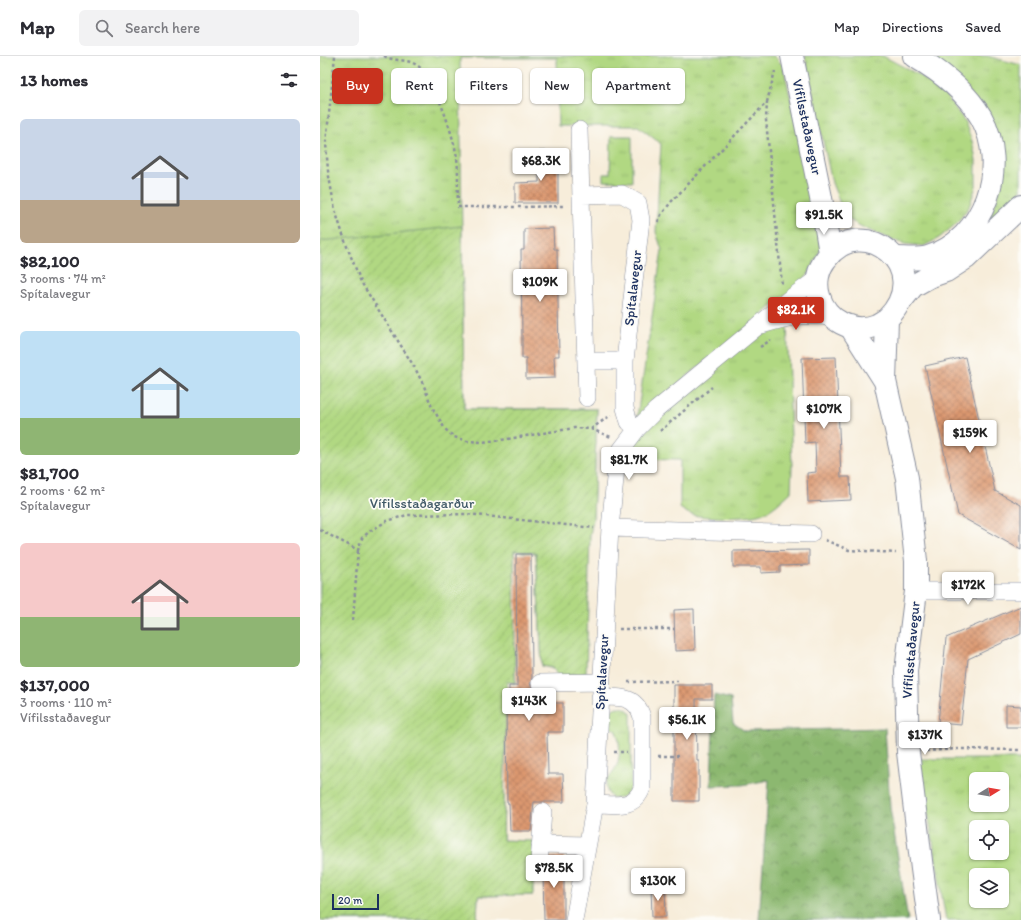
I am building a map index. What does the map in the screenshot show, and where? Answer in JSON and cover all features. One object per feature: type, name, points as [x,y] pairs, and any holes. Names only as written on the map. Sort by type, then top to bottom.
[{"type":"main road","points":[[895,258],[913,259],[928,257],[945,250],[961,237],[976,220],[987,199],[992,180],[992,150],[990,140],[981,118],[974,106],[956,86],[937,70],[914,56]]},
{"type":"main road","name":"Vífilsstaðavegur","points":[[784,60],[822,198],[830,253]]},
{"type":"main road","name":"Vífilsstaðavegur","points":[[822,198],[852,241]]},
{"type":"main road","points":[[901,301],[913,286],[946,270],[966,258],[1021,206]]},
{"type":"main road","name":"Vífilsstaðavegur","points":[[841,322],[863,328],[876,325],[887,319],[895,311],[901,301],[904,290],[904,279],[901,268],[887,249],[876,243],[864,240],[852,241],[840,245],[830,253],[821,265],[817,279],[817,290],[820,301],[826,310],[841,322],[885,381]]},
{"type":"main road","name":"Vífilsstaðavegur","points":[[887,319],[885,381],[907,478],[916,561],[916,591],[906,671],[908,752],[929,920]]},
{"type":"street","points":[[579,130],[587,398]]},
{"type":"street","name":"Spítalavegur","points":[[581,200],[622,194],[638,203],[641,220],[625,361],[626,415],[629,422],[637,429]]},
{"type":"street","name":"Spítalavegur","points":[[574,920],[595,804],[610,528],[617,459],[621,450],[637,429],[656,410],[788,300],[817,279]]},
{"type":"street","name":"Spítalavegur","points":[[758,326],[795,316],[812,315],[841,322]]},
{"type":"street","points":[[586,361],[625,361]]},
{"type":"street","points":[[610,528],[811,534]]},
{"type":"street","points":[[916,591],[1021,591]]},
{"type":"street","points":[[540,683],[601,689],[630,700],[638,708],[642,717],[642,788],[638,797],[628,804],[622,805],[595,804]]},
{"type":"street","points":[[539,862],[543,812]]},
{"type":"street","points":[[540,844],[587,845]]},
{"type":"path","points":[[335,56],[326,142],[328,171],[336,210],[346,244],[361,282],[415,368],[431,405],[445,429],[454,437],[467,441],[481,442],[567,429],[591,429],[626,443]]},
{"type":"path","points":[[384,56],[413,63],[424,72],[428,78],[441,105],[452,136],[457,158],[458,207],[523,208],[581,200]]},
{"type":"path","points":[[782,287],[766,120],[767,102],[774,78],[784,60]]},
{"type":"path","points":[[656,226],[660,215],[671,202],[767,102]]},
{"type":"path","points":[[757,349],[773,339]]},
{"type":"path","points":[[656,435],[715,384]]},
{"type":"path","points":[[591,429],[625,405]]},
{"type":"path","points":[[353,620],[358,550],[362,538],[378,526],[397,517],[418,514],[466,514],[583,528],[610,528]]},
{"type":"path","points":[[320,530],[358,550]]},
{"type":"path","points":[[811,534],[849,550],[896,553]]},
{"type":"path","points":[[896,547],[896,557]]},
{"type":"path","points":[[604,629],[674,629]]},
{"type":"path","points":[[601,689],[678,681]]},
{"type":"path","points":[[908,752],[957,749],[1021,750]]},
{"type":"path","points":[[598,752],[678,756]]},
{"type":"green space","name":"Vífilsstaðagarður","points":[[320,56],[774,56],[783,65],[807,171],[821,249],[808,275],[749,326],[637,417],[662,250],[656,232],[661,144],[638,126],[558,126],[558,104],[584,104],[584,68],[557,68],[557,58],[460,58],[460,68],[455,68],[455,104],[461,104],[464,409],[597,409],[593,519],[558,676],[553,668],[542,666],[536,553],[514,551],[515,683],[507,682],[503,840],[533,895],[478,896],[477,920],[320,920]]},
{"type":"green space","points":[[805,56],[883,56],[919,75],[943,92],[964,120],[972,141],[976,160],[976,186],[969,207],[956,224],[939,238],[924,246],[904,244],[866,229],[851,221],[843,211],[832,183]]},
{"type":"green space","points":[[932,56],[987,56],[1021,65],[1021,190],[987,226],[1001,186],[1000,138]]},
{"type":"green space","points":[[611,136],[632,136],[632,182],[603,181],[603,174],[610,174]]},
{"type":"green space","name":"Vífilsstaðagarður","points":[[462,226],[464,409],[597,409],[593,519],[590,535],[586,674],[558,676],[553,668],[542,666],[536,553],[514,551],[515,683],[507,682],[503,840],[534,841],[533,895],[478,896],[477,920],[320,920],[320,241]]},
{"type":"green space","points":[[787,321],[792,467],[791,492],[769,510],[755,516],[717,517],[699,516],[688,513],[680,508],[680,460],[624,459],[642,434],[751,336]]},
{"type":"green space","points":[[714,695],[731,699],[733,723],[745,731],[885,728],[890,807],[908,920],[759,920],[769,780],[742,785],[711,786]]},
{"type":"green space","points":[[617,707],[625,708],[631,714],[631,786],[623,797],[615,798],[609,794],[606,783],[617,765],[619,744],[616,731],[607,724],[609,713]]},
{"type":"green space","points":[[919,759],[1021,759],[1021,920],[946,920]]},
{"type":"building","points":[[539,151],[558,151],[558,203],[515,203],[515,183],[539,182]]},
{"type":"building","points":[[553,228],[554,249],[557,249],[559,356],[554,356],[555,378],[526,379],[526,358],[522,358],[521,250],[524,250],[524,229]]},
{"type":"building","points":[[836,357],[841,477],[850,477],[851,500],[808,502],[807,473],[816,472],[815,442],[805,443],[802,358]]},
{"type":"building","points":[[965,357],[995,491],[1021,505],[1021,550],[958,515],[925,366]]},
{"type":"building","points":[[809,550],[809,565],[780,566],[780,572],[761,573],[761,567],[733,567],[733,551]]},
{"type":"building","points":[[516,554],[531,554],[532,678],[530,683],[532,689],[532,703],[563,703],[563,732],[547,732],[548,774],[563,774],[564,802],[534,802],[531,831],[510,831],[509,803],[507,803],[506,703],[509,703],[509,686],[517,686]]},
{"type":"building","points":[[1021,606],[1021,634],[968,659],[961,725],[938,723],[946,638]]},
{"type":"building","points":[[694,609],[695,650],[675,651],[674,610]]},
{"type":"building","points":[[674,685],[712,685],[712,699],[696,699],[699,801],[674,801]]},
{"type":"building","points":[[1006,705],[1021,706],[1021,727],[1006,727]]},
{"type":"building","points":[[564,856],[564,920],[544,920],[543,871],[547,867],[549,857]]},
{"type":"building","points":[[651,886],[665,886],[666,917],[652,917]]}]
